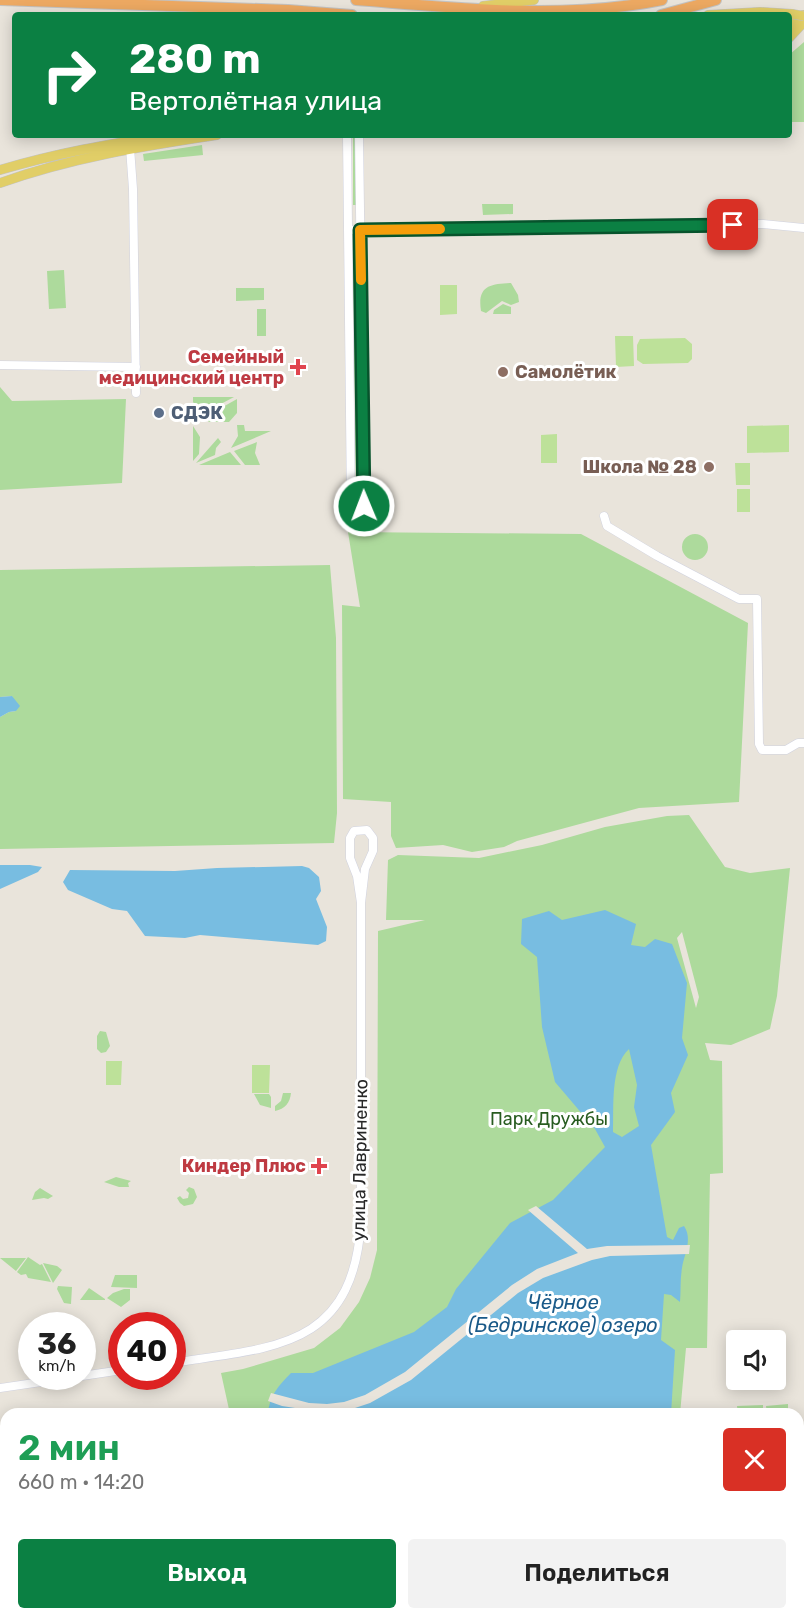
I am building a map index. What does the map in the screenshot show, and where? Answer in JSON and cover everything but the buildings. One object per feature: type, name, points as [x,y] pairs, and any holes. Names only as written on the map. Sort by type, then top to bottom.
[{"type":"highway","points":[[0,0],[314,12]]},
{"type":"highway","points":[[356,0],[504,11],[606,9],[662,0]]},
{"type":"highway","points":[[672,12],[716,0]]},
{"type":"main road","points":[[461,7],[534,0]]},
{"type":"main road","points":[[577,11],[638,0]]},
{"type":"main road","points":[[792,25],[804,14]]},
{"type":"main road","points":[[792,35],[804,22]]},
{"type":"main road","points":[[0,170],[92,146],[147,138]]},
{"type":"main road","points":[[0,183],[63,163],[130,148],[197,138]]},
{"type":"street","points":[[347,138],[351,506],[354,510],[361,510],[364,506],[359,138]]},
{"type":"street","points":[[130,148],[133,189],[136,393]]},
{"type":"street","points":[[348,230],[756,225],[804,228]]},
{"type":"street","points":[[0,365],[135,367]]},
{"type":"street","points":[[604,516],[607,526],[657,556],[739,599],[757,600],[759,744],[762,750],[786,750],[798,743],[804,743]]},
{"type":"street","points":[[356,830],[367,830],[373,838],[373,851],[365,869],[361,903],[357,876],[350,858],[350,838],[356,830]]},
{"type":"street","name":"улица Лавриненко","points":[[186,1361],[264,1349],[302,1335],[334,1308],[354,1272],[359,1251],[361,1222],[361,903]]},
{"type":"street","points":[[0,1388],[18,1385]]},
{"type":"green space","points":[[804,42],[804,122],[792,122],[792,52]]},
{"type":"green space","points":[[353,138],[356,138],[356,205],[353,205]]},
{"type":"green space","points":[[202,145],[203,155],[144,161],[143,154]]},
{"type":"green space","points":[[482,204],[513,204],[513,214],[483,215]]},
{"type":"green space","points":[[353,243],[357,243],[360,498],[356,498]]},
{"type":"green space","points":[[64,270],[66,308],[49,309],[47,271]]},
{"type":"green space","points":[[511,283],[519,302],[511,305],[502,301],[486,313],[481,311],[483,291],[497,284]]},
{"type":"green space","points":[[440,285],[457,285],[457,314],[440,315]]},
{"type":"green space","points":[[236,288],[264,288],[264,300],[236,301]]},
{"type":"green space","points":[[503,304],[511,307],[511,314],[493,314],[494,310]]},
{"type":"green space","points":[[257,309],[266,309],[266,336],[257,336]]},
{"type":"green space","points":[[615,336],[633,336],[634,366],[616,367]]},
{"type":"green space","points":[[685,338],[692,344],[692,359],[688,363],[643,364],[637,360],[637,345],[640,339]]},
{"type":"green space","points":[[0,387],[12,401],[126,399],[122,483],[0,490]]},
{"type":"green space","points":[[193,397],[234,397],[202,414],[193,402]]},
{"type":"green space","points":[[237,399],[237,413],[229,422],[209,422],[205,417]]},
{"type":"green space","points":[[237,425],[244,425],[245,431],[271,431],[231,448],[238,436]]},
{"type":"green space","points":[[789,425],[789,452],[747,453],[747,426]]},
{"type":"green space","points":[[193,426],[200,437],[199,454],[193,461]]},
{"type":"green space","points":[[557,434],[557,463],[541,463],[541,435]]},
{"type":"green space","points":[[218,438],[221,442],[216,448],[215,455],[196,463]]},
{"type":"green space","points":[[257,442],[255,453],[260,465],[245,465],[234,451]]},
{"type":"green space","points":[[230,452],[241,465],[199,465]]},
{"type":"green space","points":[[735,463],[750,463],[750,485],[736,485]]},
{"type":"green space","points":[[737,489],[750,489],[750,512],[737,512]]},
{"type":"green space","points":[[348,532],[581,534],[748,623],[739,802],[639,808],[517,841],[504,847],[472,852],[443,845],[396,848],[391,836],[391,802],[343,799],[342,605],[360,607]]},
{"type":"green space","points":[[695,534],[704,538],[708,547],[704,556],[695,560],[686,556],[682,547],[686,538]]},
{"type":"green space","points":[[330,565],[336,638],[337,813],[334,843],[0,849],[0,717],[16,711],[12,696],[0,697],[0,570]]},
{"type":"green space","name":"Парк Дружбы","points":[[689,815],[725,867],[750,873],[790,868],[777,996],[770,1029],[731,1045],[705,1043],[710,1060],[722,1061],[723,1173],[710,1174],[707,1348],[686,1348],[681,1408],[229,1408],[221,1373],[243,1369],[314,1348],[340,1328],[359,1302],[370,1278],[377,1250],[378,931],[425,920],[386,920],[388,860],[398,855],[479,858],[542,845],[605,827],[667,816]],"holes":[[[682,932],[699,997],[696,1008],[677,938]]]},
{"type":"green space","points":[[100,1031],[106,1032],[110,1046],[106,1052],[101,1053],[97,1049],[97,1036]]},
{"type":"green space","points":[[106,1061],[122,1061],[121,1085],[106,1085]]},
{"type":"green space","points":[[252,1065],[270,1065],[269,1093],[252,1093]]},
{"type":"green space","points":[[283,1093],[291,1093],[289,1100],[284,1107],[275,1111],[275,1106],[281,1101]]},
{"type":"green space","points":[[254,1094],[269,1094],[271,1108],[260,1105]]},
{"type":"green space","points":[[116,1177],[131,1181],[128,1183],[129,1187],[119,1187],[104,1182]]},
{"type":"green space","points":[[189,1187],[194,1189],[197,1197],[193,1204],[184,1206],[177,1198],[180,1196],[183,1199],[188,1198],[189,1193],[186,1190]]},
{"type":"green space","points":[[40,1188],[53,1196],[48,1199],[32,1200],[35,1192]]},
{"type":"green space","points":[[28,1257],[42,1264],[51,1282],[28,1278],[26,1274],[21,1275],[17,1272]]},
{"type":"green space","points":[[0,1258],[26,1258],[16,1271]]},
{"type":"green space","points":[[43,1263],[57,1266],[62,1270],[53,1283]]},
{"type":"green space","points":[[115,1275],[137,1275],[137,1288],[111,1287]]},
{"type":"green space","points":[[58,1286],[72,1287],[71,1304],[64,1303],[57,1289]]},
{"type":"green space","points":[[89,1288],[105,1299],[105,1300],[80,1300]]},
{"type":"green space","points":[[130,1289],[130,1300],[121,1307],[107,1298],[113,1293]]},
{"type":"green space","points":[[788,1404],[788,1408],[766,1408],[766,1406]]},
{"type":"green space","points":[[763,1405],[763,1408],[737,1408],[737,1406]]},
{"type":"water","points":[[12,696],[20,706],[16,711],[0,717],[0,697]]},
{"type":"water","points":[[0,865],[42,867],[38,872],[0,889]]},
{"type":"water","points":[[302,866],[309,868],[319,877],[321,891],[316,899],[327,927],[326,941],[318,945],[200,935],[185,938],[145,936],[127,911],[112,909],[68,890],[63,882],[70,870],[175,871]]},
{"type":"water","name":"Чёрное (Бедринское) озеро","points":[[605,910],[636,924],[631,945],[645,947],[655,939],[672,944],[687,983],[682,1038],[688,1055],[671,1093],[675,1112],[651,1145],[667,1237],[673,1240],[679,1228],[684,1226],[688,1236],[681,1272],[680,1302],[671,1295],[664,1294],[661,1340],[675,1350],[671,1408],[269,1408],[275,1391],[291,1373],[313,1373],[414,1332],[447,1307],[456,1289],[510,1223],[553,1200],[605,1147],[595,1129],[555,1082],[542,1027],[537,957],[521,944],[522,919],[549,911],[562,920]],"holes":[[[629,1049],[637,1085],[634,1107],[639,1126],[622,1137],[613,1132],[616,1076],[623,1056]]]},
{"type":"pier","points":[[536,1206],[587,1249],[607,1246],[690,1245],[689,1254],[610,1256],[592,1260],[543,1278],[518,1293],[411,1380],[370,1403],[355,1408],[295,1408],[268,1401],[271,1393],[309,1403],[327,1404],[344,1402],[365,1395],[405,1372],[512,1285],[537,1269],[578,1253],[528,1210]]},
{"type":"slow traffic","points":[[361,280],[360,230],[440,229]]},
{"type":"place","name":"Семейный медицинский центр","points":[[298,367]]},
{"type":"place","name":"Самолётик","points":[[503,372]]},
{"type":"place","name":"СДЭК","points":[[159,413]]},
{"type":"place","name":"Школа № 28","points":[[709,467]]},
{"type":"place","name":"Киндер Плюс","points":[[319,1166]]},
{"type":"route","points":[[364,506],[360,230],[733,225]]}]
